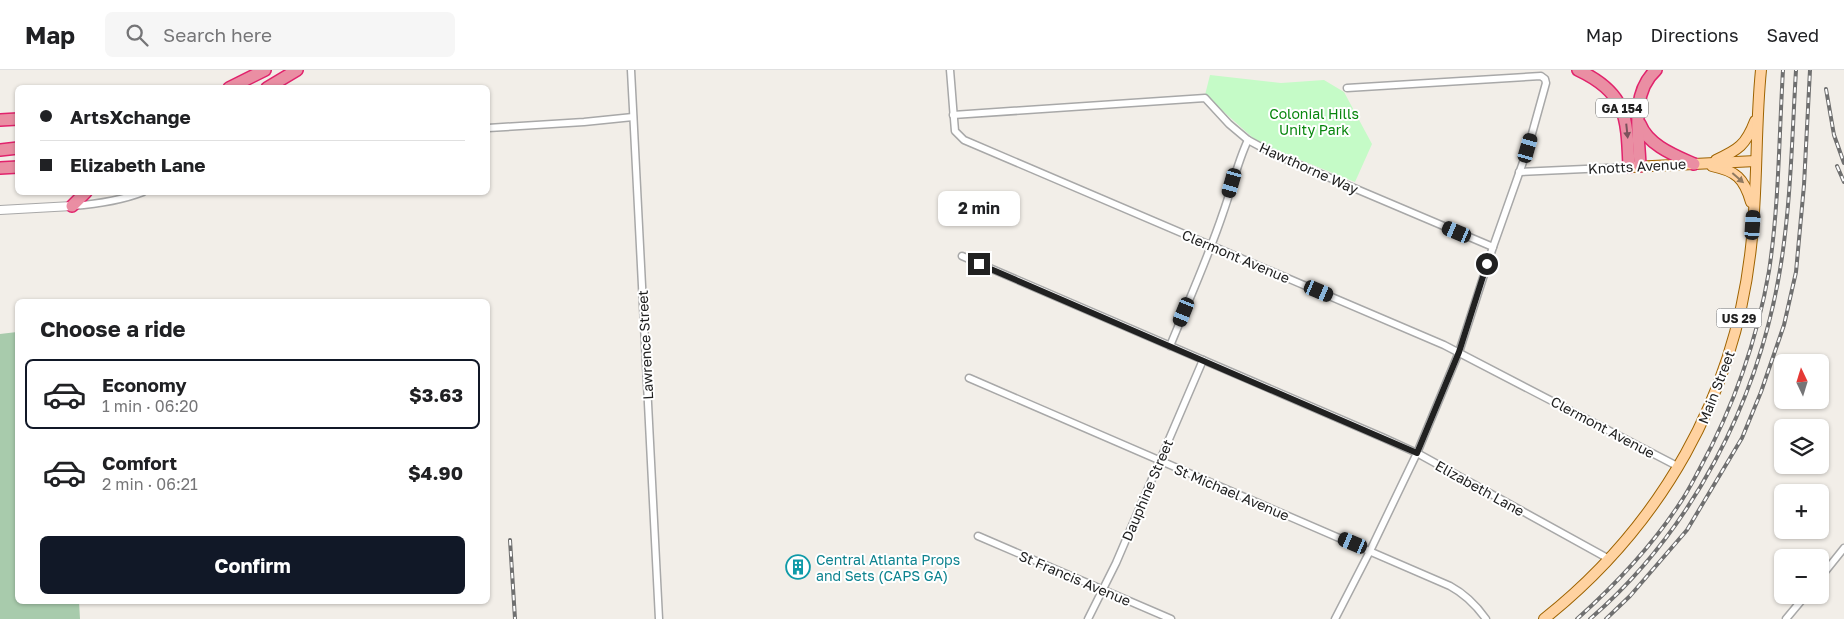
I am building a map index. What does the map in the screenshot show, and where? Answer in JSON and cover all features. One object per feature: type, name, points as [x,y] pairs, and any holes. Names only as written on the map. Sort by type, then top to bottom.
[{"type":"highway","points":[[235,85],[265,70]]},
{"type":"highway","points":[[272,85],[297,70]]},
{"type":"highway","name":"GA 154","points":[[1578,70],[1597,79],[1611,92],[1621,106],[1626,121],[1635,167]]},
{"type":"highway","points":[[1635,167],[1639,122],[1638,100],[1644,84],[1656,70]]},
{"type":"highway","points":[[0,120],[15,119]]},
{"type":"highway","points":[[1639,122],[1651,140],[1674,154],[1701,163]]},
{"type":"highway","points":[[0,150],[15,148]]},
{"type":"highway","points":[[0,168],[15,167]]},
{"type":"highway","points":[[72,206],[83,195]]},
{"type":"main road","name":"Main Street","points":[[1544,619],[1609,559],[1645,516],[1679,467],[1710,407],[1733,343],[1745,291],[1752,246],[1760,75]]},
{"type":"main road","points":[[1701,163],[1737,150],[1751,131],[1757,115]]},
{"type":"main road","name":"Knotts Avenue","points":[[1635,167],[1756,160]]},
{"type":"main road","points":[[1701,163],[1730,171],[1742,180],[1754,210]]},
{"type":"street","name":"Lawrence Street","points":[[631,70],[659,619]]},
{"type":"street","name":"Clermont Avenue","points":[[950,70],[955,131],[964,140],[1459,352],[1679,467]]},
{"type":"street","points":[[1335,619],[1417,453],[1459,352],[1546,84],[1545,79],[1541,76],[1347,88]]},
{"type":"street","name":"Hawthorne Way","points":[[953,115],[1205,98],[1229,124],[1248,140],[1276,155],[1493,247]]},
{"type":"street","points":[[490,128],[634,117]]},
{"type":"street","points":[[1170,346],[1212,245],[1241,154],[1248,140]]},
{"type":"street","name":"Knotts Avenue","points":[[1518,172],[1635,167]]},
{"type":"street","points":[[0,210],[110,202],[132,195]]},
{"type":"street","name":"Elizabeth Lane","points":[[962,256],[1417,453],[1609,559]]},
{"type":"street","name":"Dauphine Street","points":[[1088,619],[1204,360]]},
{"type":"street","name":"St Michael Avenue","points":[[969,378],[1450,586],[1462,592],[1486,619]]},
{"type":"street","name":"St Francis Avenue","points":[[978,536],[1171,619]]},
{"type":"street","points":[[1829,567],[1844,548]]},
{"type":"street","points":[[1786,619],[1798,604]]},
{"type":"green space","name":"Colonial Hills Unity Park","points":[[1210,75],[1281,83],[1324,80],[1344,92],[1372,144],[1355,182],[1273,149],[1253,138],[1205,95]]},
{"type":"green space","points":[[15,332],[15,604],[79,604],[80,619],[0,619],[0,334]]},
{"type":"railway","points":[[1577,619],[1632,564],[1669,519],[1690,487],[1723,423],[1733,398],[1751,348],[1769,271],[1777,196],[1783,70]]},
{"type":"railway","points":[[1590,619],[1627,584],[1660,546],[1689,505],[1715,461],[1737,415],[1755,368],[1770,319],[1784,245],[1791,170],[1796,70]]},
{"type":"railway","points":[[1606,619],[1630,596],[1687,530],[1742,438],[1761,392],[1784,325],[1796,272],[1804,185],[1810,70]]},
{"type":"railway","points":[[1826,89],[1834,135],[1844,163]]},
{"type":"railway","points":[[1837,166],[1844,182]]},
{"type":"railway","points":[[510,540],[515,619]]},
{"type":"place","name":"Central Atlanta Props and Sets (CAPS GA)","points":[[798,567]]},
{"type":"route","points":[[979,264],[1417,453],[1459,352],[1487,264]]}]
